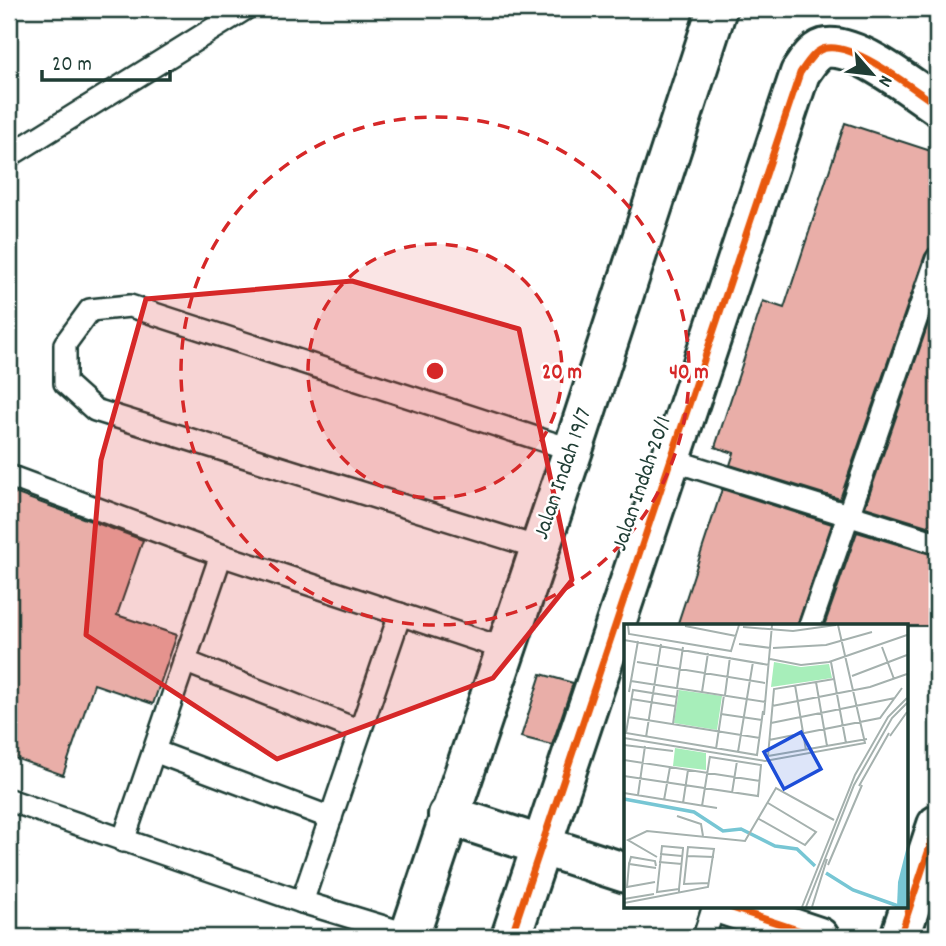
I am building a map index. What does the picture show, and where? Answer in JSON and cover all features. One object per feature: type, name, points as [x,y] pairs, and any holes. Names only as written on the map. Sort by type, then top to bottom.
[{"type":"street","name":"Jalan Indah 19/7","points":[[409,936],[573,450],[717,9]]},
{"type":"street","name":"Jalan Indah 20/1","points":[[511,937],[800,73],[812,57],[825,48],[843,49],[861,56],[937,105]]},
{"type":"street","points":[[448,815],[624,872]]},
{"type":"street","points":[[900,937],[937,825]]},
{"type":"street","points":[[732,908],[819,937]]},
{"type":"lane","points":[[9,156],[246,9]]},
{"type":"lane","points":[[811,624],[937,259]]},
{"type":"lane","points":[[539,548],[95,410],[65,383],[65,344],[90,310],[130,306],[573,450]]},
{"type":"lane","points":[[671,460],[937,543]]},
{"type":"lane","points":[[9,476],[220,555],[505,649]]},
{"type":"lane","points":[[123,841],[220,555]]},
{"type":"lane","points":[[302,902],[400,614]]},
{"type":"lane","points":[[184,661],[360,731]]},
{"type":"lane","points":[[153,751],[331,818]]},
{"type":"lane","points":[[9,800],[302,902],[409,936]]},
{"type":"lane","points":[[704,937],[713,908]]},
{"type":"highlighted area","points":[[352,281],[519,329],[572,580],[493,678],[277,759],[86,635],[101,460],[146,299]]},
{"type":"building","points":[[845,123],[937,153],[937,246],[929,249],[925,255],[840,499],[730,465],[734,453],[715,447],[763,301],[784,308]]},
{"type":"building","points":[[937,298],[937,529],[865,507]]},
{"type":"building","points":[[722,489],[832,524],[798,624],[678,624]]},
{"type":"building","points":[[9,491],[143,540],[117,615],[177,635],[153,704],[94,684],[63,775],[9,756]]},
{"type":"building","points":[[857,532],[937,556],[937,626],[825,624]]},
{"type":"building","points":[[541,674],[573,683],[552,745],[521,737]]},
{"type":"cycle path","points":[[511,937],[800,73],[819,51],[827,48],[839,49],[884,69],[937,105]]},
{"type":"cycle path","points":[[900,937],[937,825]]},
{"type":"cycle path","points":[[732,908],[819,937]]}]
